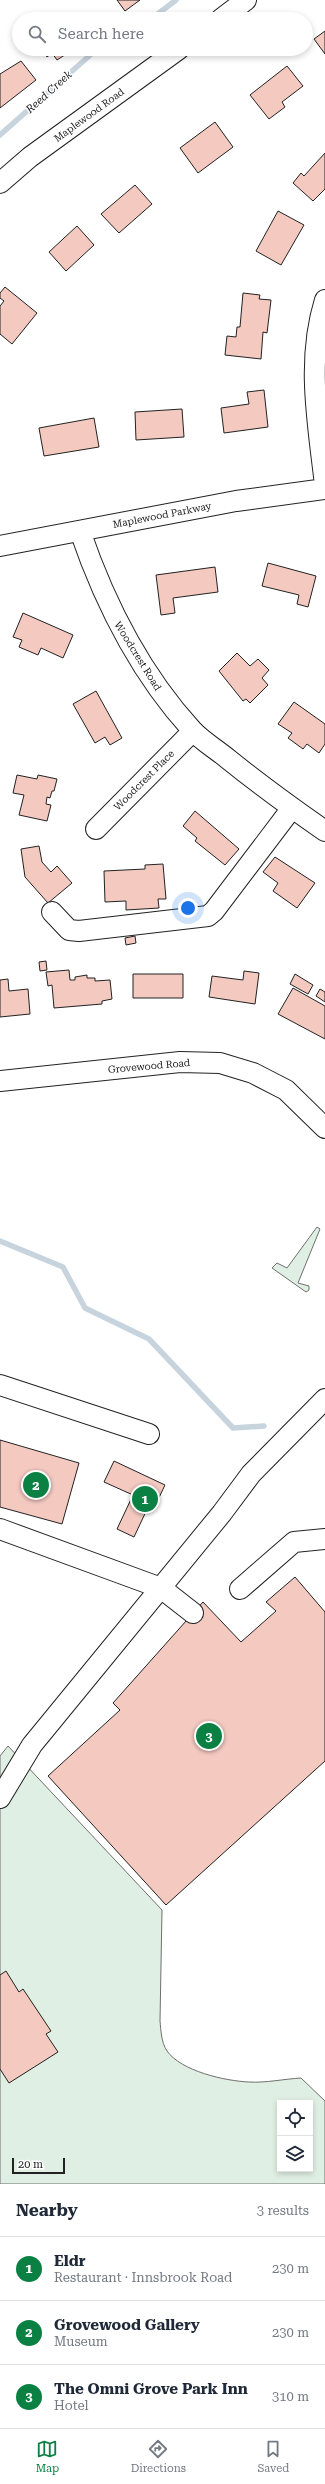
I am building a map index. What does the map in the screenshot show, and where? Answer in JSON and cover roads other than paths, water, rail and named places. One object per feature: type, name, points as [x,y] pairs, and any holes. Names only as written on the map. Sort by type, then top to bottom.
[{"type":"street","points":[[230,12],[246,0]]},
{"type":"street","name":"Maplewood Road","points":[[0,183],[30,157],[170,56]]},
{"type":"street","points":[[325,300],[316,347],[314,387],[325,485]]},
{"type":"street","name":"Maplewood Parkway","points":[[0,546],[236,501],[325,489]]},
{"type":"street","name":"Woodcrest Road","points":[[80,531],[96,577],[117,624],[152,681],[193,731],[292,808],[325,831]]},
{"type":"street","name":"Woodcrest Place","points":[[96,829],[193,731]]},
{"type":"street","points":[[52,912],[68,930],[79,931],[208,916],[214,911],[292,808]]},
{"type":"street","name":"Grovewood Road","points":[[0,1081],[180,1062],[220,1063],[252,1073],[286,1090],[325,1128]]},
{"type":"street","points":[[0,1385],[149,1434]]},
{"type":"street","points":[[0,1798],[32,1745],[251,1474],[325,1399]]},
{"type":"street","points":[[0,1529],[160,1588],[193,1613]]},
{"type":"street","points":[[240,1589],[294,1542],[325,1539]]},
{"type":"waterway","name":"Reed Creek","points":[[160,12],[176,0]]},
{"type":"waterway","name":"Reed Creek","points":[[0,135],[89,56]]},
{"type":"waterway","points":[[0,1241],[63,1267],[85,1308],[149,1339],[233,1428],[264,1426]]},
{"type":"place","name":"Grovewood Gallery","points":[[36,1485]]},
{"type":"place","name":"Eldr","points":[[145,1499]]},
{"type":"place","name":"The Omni Grove Park Inn","points":[[209,1736]]}]
